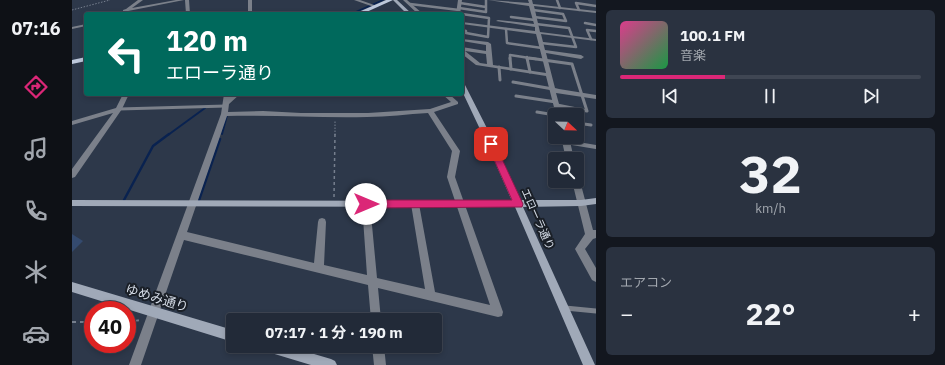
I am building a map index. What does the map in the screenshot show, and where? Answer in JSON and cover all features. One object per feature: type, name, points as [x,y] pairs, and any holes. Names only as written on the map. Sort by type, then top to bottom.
[{"type":"main road","points":[[362,12],[390,0]]},
{"type":"main road","points":[[72,62],[84,59]]},
{"type":"street","points":[[124,12],[141,0]]},
{"type":"street","points":[[124,12],[182,0]]},
{"type":"street","points":[[187,0],[188,12]]},
{"type":"street","points":[[250,0],[250,12]]},
{"type":"street","points":[[356,0],[375,6]]},
{"type":"street","points":[[395,0],[408,12]]},
{"type":"street","points":[[405,0],[419,12]]},
{"type":"street","points":[[490,0],[596,12]]},
{"type":"street","points":[[531,5],[557,108]]},
{"type":"street","points":[[498,21],[536,22]]},
{"type":"street","points":[[464,23],[594,39]]},
{"type":"street","points":[[72,28],[84,25]]},
{"type":"street","points":[[464,40],[488,44],[490,66]]},
{"type":"street","points":[[542,47],[581,56]]},
{"type":"street","points":[[464,50],[489,53]]},
{"type":"street","points":[[464,52],[478,64],[549,75]]},
{"type":"street","points":[[464,58],[470,57]]},
{"type":"street","points":[[553,89],[557,91],[596,97]]},
{"type":"street","name":"エローラ通り","points":[[464,90],[518,204],[590,365]]},
{"type":"street","points":[[72,175],[119,109],[125,96]]},
{"type":"street","points":[[135,365],[193,203],[225,108],[226,96]]},
{"type":"street","points":[[225,108],[234,96]]},
{"type":"street","points":[[225,108],[263,113],[335,115],[430,111],[456,103],[447,96]]},
{"type":"street","points":[[72,122],[119,109]]},
{"type":"street","points":[[182,235],[498,312],[451,177],[456,151],[430,111]]},
{"type":"street","points":[[578,188],[593,234],[580,249],[596,277]]},
{"type":"street","points":[[72,203],[518,204],[582,203],[596,201]]},
{"type":"street","points":[[366,204],[375,313]]},
{"type":"street","points":[[415,204],[431,296]]},
{"type":"street","points":[[319,268],[322,222]]},
{"type":"street","name":"ゆめみ通り","points":[[72,287],[153,317],[226,334]]},
{"type":"street","points":[[291,353],[331,365]]},
{"type":"street","points":[[379,353],[380,365]]},
{"type":"lane","points":[[410,4],[486,12],[486,0]]},
{"type":"lane","points":[[557,0],[560,8]]},
{"type":"lane","points":[[574,0],[579,10]]},
{"type":"lane","points":[[576,3],[596,6]]},
{"type":"lane","points":[[531,5],[563,14],[566,21],[536,22]]},
{"type":"lane","points":[[459,10],[486,7]]},
{"type":"lane","points":[[459,10],[488,18],[488,36],[466,33],[466,30],[464,30]]},
{"type":"lane","points":[[506,29],[508,43],[542,47],[576,47],[568,28],[512,17]]},
{"type":"lane","points":[[585,23],[596,25]]},
{"type":"lane","points":[[594,39],[587,30],[596,31]]},
{"type":"lane","points":[[511,69],[510,55],[572,64],[587,110],[516,96]]},
{"type":"lane","points":[[527,58],[530,72]]},
{"type":"lane","points":[[499,67],[500,80]]},
{"type":"lane","points":[[513,82],[553,89]]},
{"type":"lane","points":[[119,109],[150,106],[225,108]]},
{"type":"lane","points":[[537,112],[548,114]]},
{"type":"lane","points":[[584,124],[592,125]]},
{"type":"lane","points":[[584,144],[596,147]]},
{"type":"lane","points":[[564,308],[596,311]]},
{"type":"path","points":[[72,10],[110,0]]},
{"type":"path","points":[[334,203],[335,115]]},
{"type":"path","points":[[136,321],[153,317]]},
{"type":"path","points":[[72,322],[84,322]]},
{"type":"waterway","points":[[356,12],[383,0]]},
{"type":"waterway","points":[[168,135],[205,108]]},
{"type":"waterway","points":[[222,134],[227,115]]},
{"type":"waterway","points":[[124,200],[153,146],[169,134]]},
{"type":"waterway","points":[[199,200],[220,139]]},
{"type":"route","points":[[366,204],[518,204],[491,144]]}]
